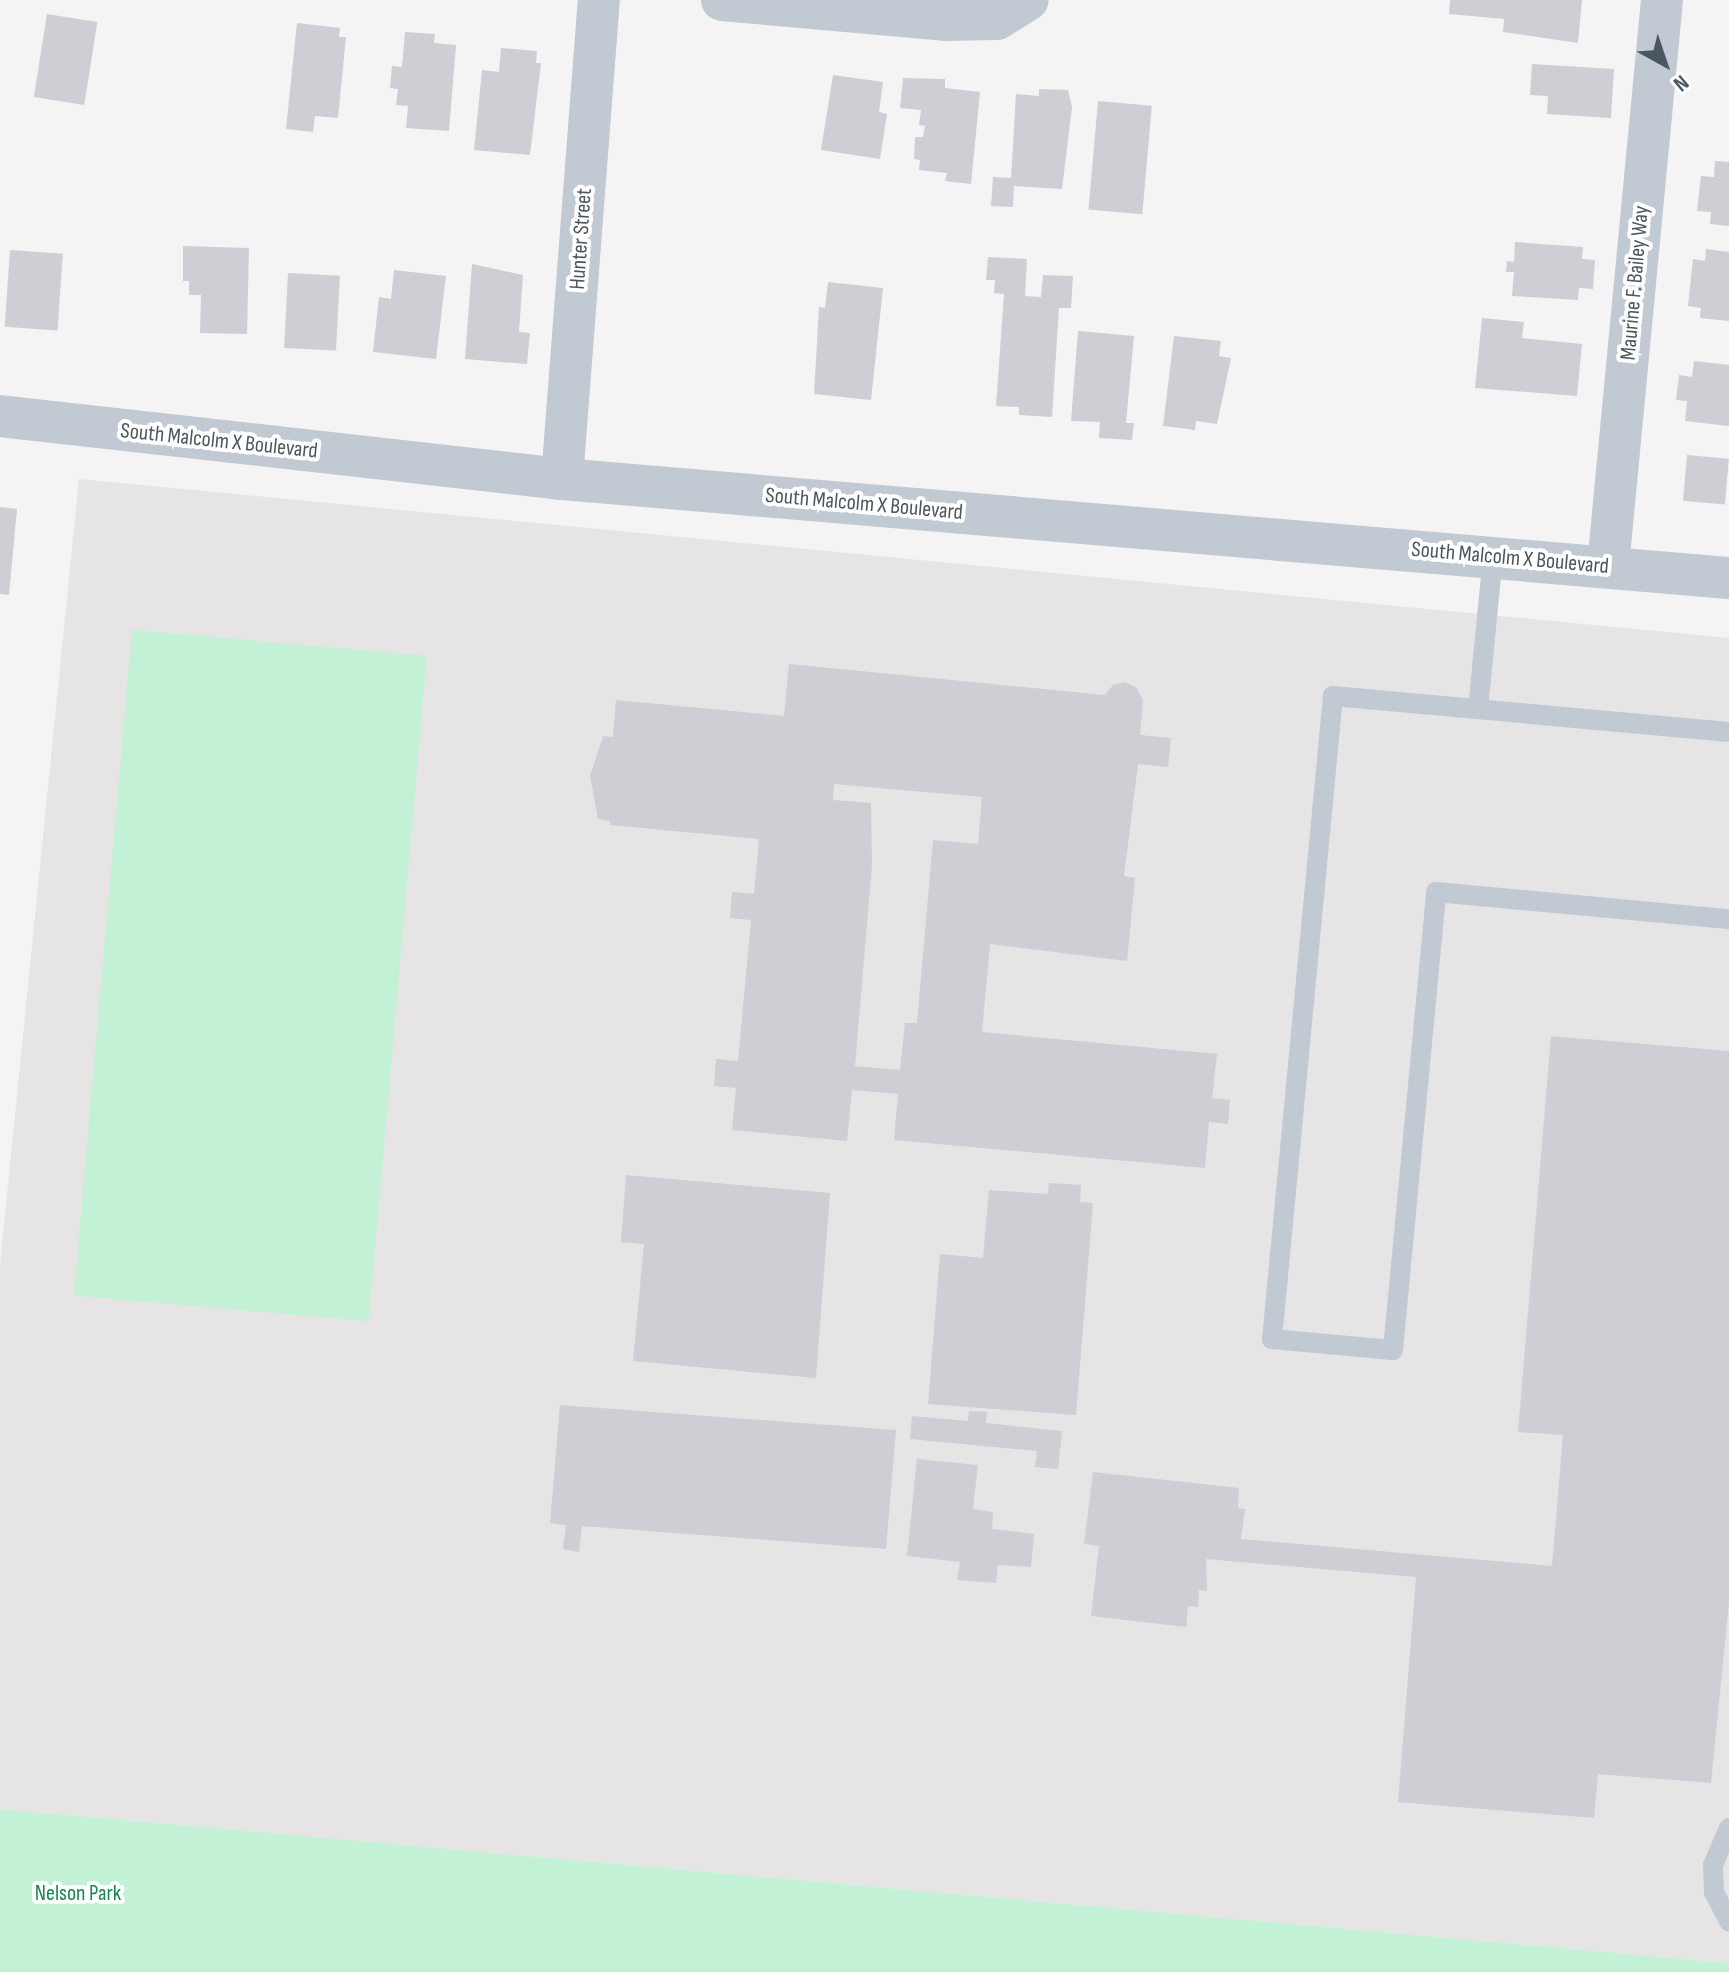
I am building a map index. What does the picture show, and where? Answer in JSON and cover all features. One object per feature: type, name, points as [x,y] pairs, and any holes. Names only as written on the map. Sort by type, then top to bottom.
[{"type":"street","name":"Hunter Street","points":[[562,479],[599,0]]},
{"type":"street","points":[[722,0],[945,20],[997,19],[1027,0]]},
{"type":"street","name":"Maurine F. Bailey Way","points":[[1608,566],[1662,0]]},
{"type":"street","name":"South Malcolm X Boulevard","points":[[0,416],[562,479],[1493,555],[1729,578]]},
{"type":"lane","points":[[1478,709],[1493,555]]},
{"type":"lane","points":[[1729,732],[1333,696],[1272,1339],[1393,1350],[1436,892],[1729,919]]},
{"type":"lane","points":[[1729,1828],[1713,1865],[1714,1892],[1729,1921]]},
{"type":"shaded area","points":[[79,479],[1729,638],[1729,1963],[0,1809],[0,1265]]},
{"type":"green space","points":[[132,630],[427,656],[369,1321],[74,1295]]},
{"type":"green space","name":"Nelson Park","points":[[0,1809],[1729,1963],[1729,1972],[0,1972]]},
{"type":"building","points":[[1450,0],[1582,0],[1578,43],[1503,32],[1504,19],[1449,14]]},
{"type":"building","points":[[47,14],[97,22],[84,105],[34,97]]},
{"type":"building","points":[[297,23],[340,28],[339,37],[346,37],[338,118],[315,116],[313,132],[286,129]]},
{"type":"building","points":[[405,32],[435,34],[434,43],[456,45],[449,131],[406,128],[408,106],[396,105],[398,89],[390,88],[392,66],[402,67]]},
{"type":"building","points":[[501,48],[537,51],[536,63],[541,63],[530,155],[474,150],[482,70],[499,72]]},
{"type":"building","points":[[1532,64],[1614,69],[1611,118],[1547,114],[1548,96],[1530,95]]},
{"type":"building","points":[[833,75],[883,82],[879,112],[887,114],[880,159],[821,150]]},
{"type":"building","points":[[903,78],[945,79],[945,88],[980,92],[971,184],[945,181],[947,173],[919,170],[920,160],[914,159],[915,137],[923,137],[925,126],[919,125],[921,110],[900,108]]},
{"type":"building","points":[[1039,89],[1068,90],[1072,107],[1062,189],[1014,186],[1013,207],[991,206],[993,177],[1011,178],[1016,94],[1039,96]]},
{"type":"building","points":[[1098,101],[1152,106],[1142,214],[1089,210]]},
{"type":"building","points":[[1715,161],[1729,162],[1729,226],[1710,224],[1711,212],[1697,211],[1701,176],[1714,177]]},
{"type":"building","points":[[1515,242],[1583,247],[1582,259],[1595,260],[1593,289],[1579,288],[1578,300],[1512,296],[1514,272],[1506,272],[1507,261],[1514,262]]},
{"type":"building","points":[[183,246],[249,248],[247,334],[200,333],[201,295],[189,295],[189,281],[183,281]]},
{"type":"building","points":[[1706,249],[1729,252],[1729,321],[1700,318],[1701,308],[1688,306],[1693,259],[1705,261]]},
{"type":"building","points":[[10,250],[63,254],[57,331],[5,327]]},
{"type":"building","points":[[988,257],[1027,259],[1025,296],[1041,297],[1043,275],[1073,276],[1071,308],[1059,308],[1052,417],[1019,415],[1019,407],[996,406],[1004,294],[994,293],[995,280],[986,280]]},
{"type":"building","points":[[472,264],[523,275],[519,332],[530,333],[527,364],[465,359]]},
{"type":"building","points":[[394,270],[446,276],[436,359],[373,352],[379,297],[391,299]]},
{"type":"building","points":[[288,273],[340,276],[336,351],[284,348]]},
{"type":"building","points":[[828,282],[883,288],[871,400],[814,394],[819,307],[825,308]]},
{"type":"building","points":[[1482,318],[1524,322],[1522,338],[1582,344],[1577,396],[1475,388]]},
{"type":"building","points":[[1078,331],[1134,336],[1126,423],[1134,423],[1132,440],[1099,438],[1100,422],[1071,421]]},
{"type":"building","points":[[1174,336],[1221,341],[1219,356],[1231,358],[1217,424],[1196,421],[1195,430],[1163,426]]},
{"type":"building","points":[[1694,361],[1729,365],[1729,426],[1685,421],[1687,401],[1676,400],[1679,375],[1692,377]]},
{"type":"building","points":[[1687,455],[1729,459],[1725,504],[1683,501]]},
{"type":"building","points":[[0,507],[17,509],[9,595],[0,594]]},
{"type":"building","points":[[789,664],[1105,695],[1113,685],[1125,682],[1137,688],[1143,700],[1140,735],[1171,738],[1168,767],[1138,764],[1124,876],[1135,878],[1127,961],[990,944],[982,1032],[1217,1054],[1212,1098],[1230,1100],[1228,1124],[1209,1122],[1205,1168],[894,1140],[898,1094],[852,1090],[847,1141],[732,1130],[736,1088],[714,1086],[716,1059],[738,1061],[751,920],[730,918],[732,892],[754,894],[759,839],[610,825],[610,821],[598,819],[590,776],[603,736],[613,737],[616,700],[784,716]],"holes":[[[834,784],[982,797],[978,844],[933,840],[917,1023],[905,1023],[900,1070],[855,1066],[872,865],[871,803],[833,800]]]},
{"type":"building","points":[[1551,1036],[1729,1051],[1729,1603],[1711,1783],[1598,1774],[1594,1818],[1398,1802],[1416,1577],[1206,1559],[1207,1591],[1199,1590],[1198,1607],[1188,1606],[1186,1627],[1091,1616],[1099,1546],[1084,1544],[1093,1472],[1239,1488],[1238,1508],[1245,1509],[1241,1539],[1552,1566],[1563,1435],[1518,1432]]},
{"type":"building","points":[[626,1175],[830,1193],[816,1378],[633,1361],[644,1244],[621,1242]]},
{"type":"building","points":[[1049,1183],[1081,1185],[1080,1202],[1093,1203],[1076,1415],[928,1404],[940,1254],[983,1258],[989,1190],[1048,1194]]},
{"type":"building","points":[[560,1405],[896,1430],[886,1549],[582,1526],[579,1552],[563,1549],[566,1525],[550,1523]]},
{"type":"building","points":[[969,1411],[987,1412],[986,1423],[1062,1431],[1058,1469],[1035,1467],[1037,1451],[910,1439],[912,1416],[968,1421]]},
{"type":"building","points":[[917,1459],[978,1465],[973,1509],[993,1512],[992,1529],[1034,1534],[1031,1567],[998,1565],[996,1583],[957,1580],[960,1562],[907,1556]]}]
